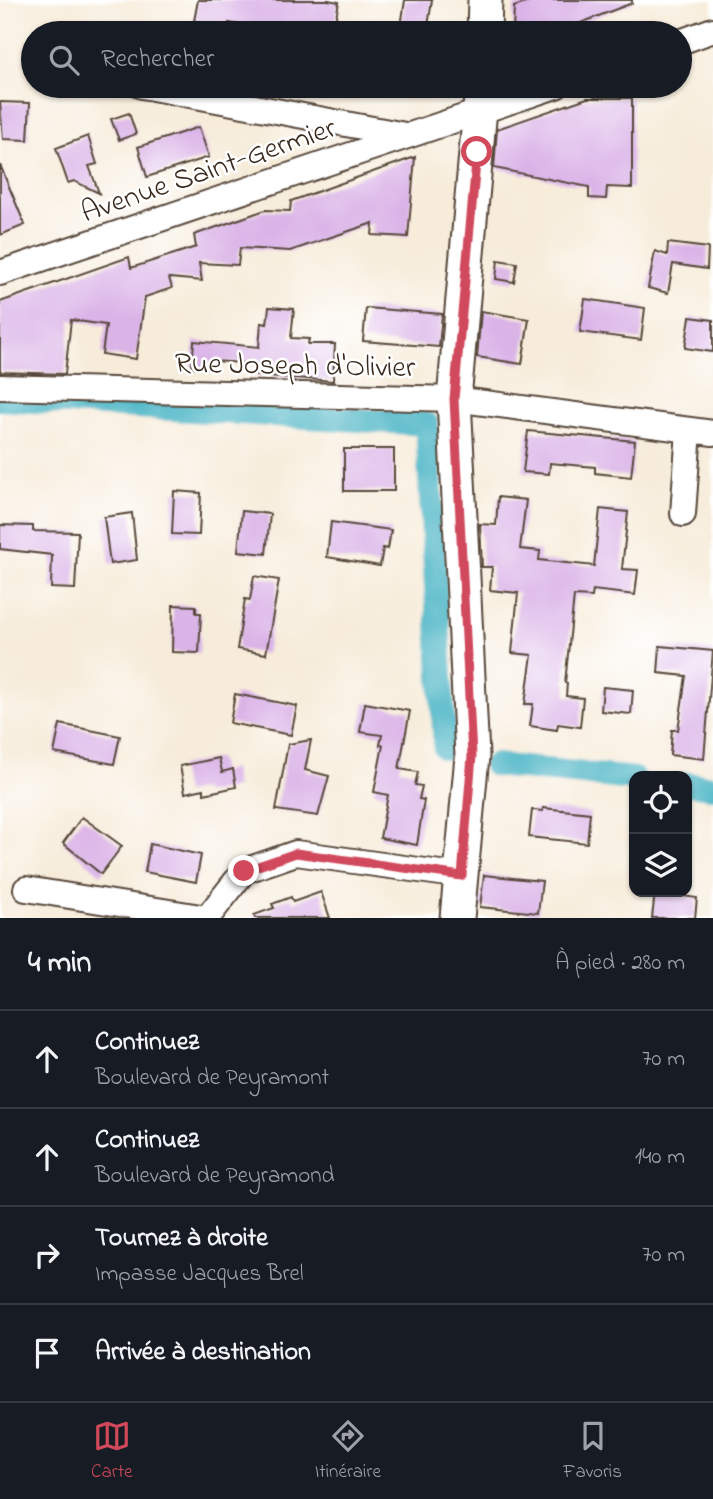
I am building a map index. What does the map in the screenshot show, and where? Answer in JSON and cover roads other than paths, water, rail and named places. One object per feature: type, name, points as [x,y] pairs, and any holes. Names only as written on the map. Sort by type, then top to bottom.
[{"type":"street","points":[[484,21],[485,0]]},
{"type":"street","points":[[692,39],[711,35]]},
{"type":"street","points":[[206,98],[405,135]]},
{"type":"street","points":[[457,918],[472,756],[454,399],[481,98]]},
{"type":"street","name":"Avenue Saint-Germier","points":[[0,273],[405,135],[481,98]]},
{"type":"street","name":"Rue Joseph d'Olivier","points":[[0,387],[454,399],[701,431]]},
{"type":"street","points":[[683,514],[701,431]]},
{"type":"street","points":[[26,889],[207,918],[244,871],[296,853],[462,876]]},
{"type":"waterway","points":[[0,399],[427,424],[445,748]]},
{"type":"waterway","points":[[495,765],[629,778]]},
{"type":"waterway","points":[[692,785],[713,787]]}]
